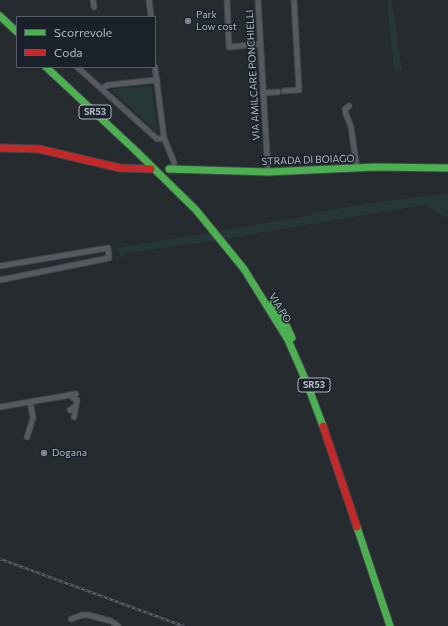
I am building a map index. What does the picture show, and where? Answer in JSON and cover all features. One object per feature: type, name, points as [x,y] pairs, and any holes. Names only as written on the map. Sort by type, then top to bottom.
[{"type":"main road","points":[[0,16],[16,31]]},
{"type":"main road","points":[[0,23],[16,38]]},
{"type":"main road","name":"VIA PO","points":[[47,68],[196,210],[244,269],[266,303],[288,340],[306,381],[335,460],[390,626]]},
{"type":"main road","name":"VIA PO","points":[[55,68],[162,167],[207,214],[247,266],[285,323],[313,382],[340,455],[396,626]]},
{"type":"main road","points":[[0,148],[39,149],[120,168],[151,169]]},
{"type":"main road","name":"STRADA DI BOIAGO","points":[[171,169],[268,172],[376,167],[448,168]]},
{"type":"street","points":[[92,0],[94,7]]},
{"type":"street","points":[[149,0],[151,16]]},
{"type":"street","points":[[227,0],[229,47],[260,44]]},
{"type":"street","name":"VIA AMILCARE PONCHIELLI","points":[[258,0],[268,172]]},
{"type":"street","points":[[284,91],[299,90],[294,0]]},
{"type":"street","points":[[78,68],[157,139],[164,138]]},
{"type":"street","points":[[155,68],[164,138],[174,162],[171,169]]},
{"type":"street","points":[[101,89],[108,85],[157,80]]},
{"type":"street","points":[[263,93],[278,92]]},
{"type":"street","points":[[349,106],[345,109],[351,127],[357,168]]},
{"type":"street","points":[[0,266],[108,248],[109,255],[0,280]]},
{"type":"street","points":[[0,407],[76,394]]},
{"type":"street","points":[[69,395],[76,400],[74,417]]},
{"type":"street","points":[[27,437],[33,418],[30,402]]},
{"type":"street","points":[[70,410],[76,406]]},
{"type":"street","points":[[71,619],[82,615],[106,619],[118,626]]},
{"type":"shaded area","points":[[387,0],[392,0],[402,71],[394,71]]},
{"type":"shaded area","points":[[151,86],[158,131],[156,131],[112,90]]},
{"type":"shaded area","points":[[448,193],[448,218],[424,205],[212,241],[127,253],[121,258],[118,248],[313,215],[313,213],[372,203]]},
{"type":"railway","points":[[0,559],[183,626]]},
{"type":"traffic: fast","points":[[0,16],[16,31]]},
{"type":"traffic: fast","points":[[47,68],[136,151],[196,210],[244,269],[288,340],[306,381],[323,426]]},
{"type":"traffic: fast","points":[[169,169],[268,172],[376,167],[448,168]]},
{"type":"traffic: fast","points":[[273,303],[292,338]]},
{"type":"traffic: fast","points":[[357,527],[390,626]]},
{"type":"traffic: jam","points":[[0,148],[39,149],[120,168],[151,169]]},
{"type":"traffic: jam","points":[[323,426],[357,527]]},
{"type":"place","name":"Park Low cost","points":[[188,21]]},
{"type":"place","name":"Dogana","points":[[44,453]]}]
